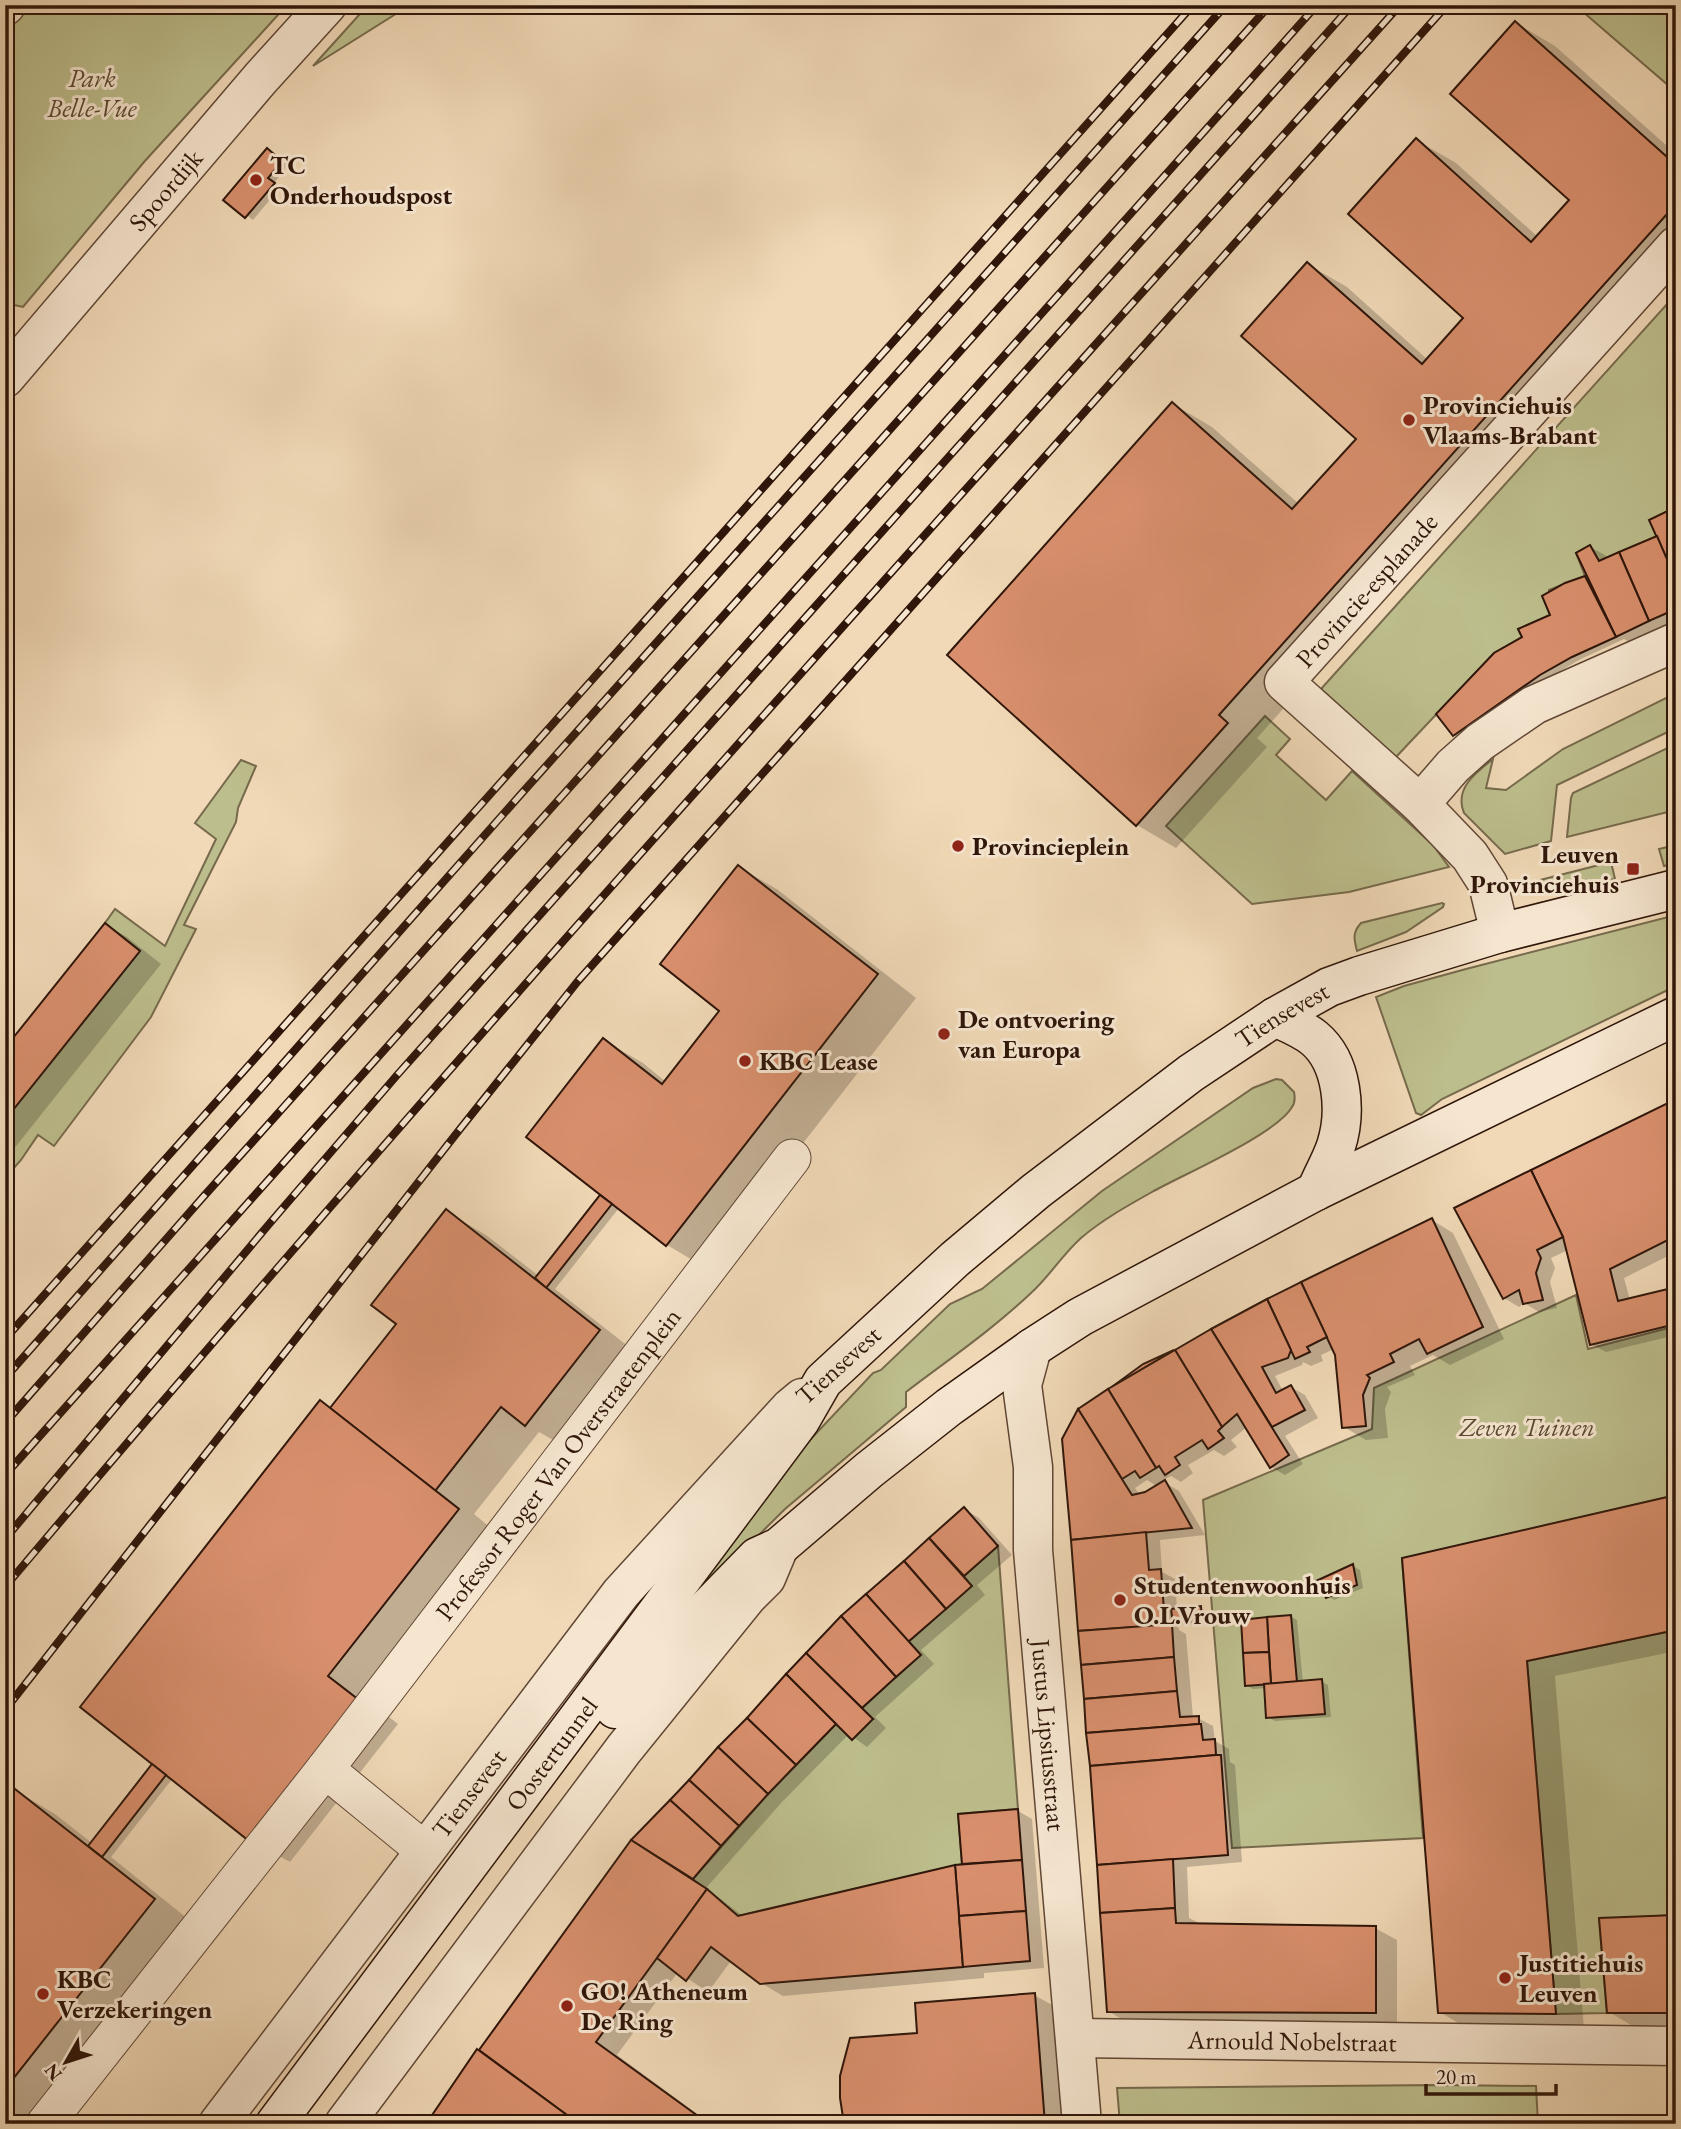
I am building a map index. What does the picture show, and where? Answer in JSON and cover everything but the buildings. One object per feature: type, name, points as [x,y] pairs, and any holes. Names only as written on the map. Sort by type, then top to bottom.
[{"type":"street","name":"Spoordijk","points":[[5,378],[260,79],[327,5]]},
{"type":"street","name":"Provincie-esplanade","points":[[1500,933],[1488,884],[1470,856],[1420,804],[1284,682],[1676,246]]},
{"type":"street","points":[[1420,804],[1480,742],[1534,705],[1676,642]]},
{"type":"street","name":"Tiensevest","points":[[218,2124],[621,1593],[790,1408],[955,1259],[1036,1191],[1191,1073],[1275,1017],[1329,987],[1500,933],[1676,889]]},
{"type":"street","points":[[344,2124],[624,1749],[747,1597],[766,1578],[779,1547],[909,1439],[1032,1348],[1080,1317],[1315,1191],[1676,1016]]},
{"type":"street","points":[[1275,1017],[1299,1028],[1321,1044],[1331,1059],[1337,1076],[1341,1096],[1340,1130],[1336,1147],[1315,1191]]},
{"type":"street","name":"Professor Roger Van Overstraetenplein","points":[[45,2124],[325,1769],[792,1158]]},
{"type":"street","name":"Justus Lipsiusstraat","points":[[1032,1348],[1022,1385],[1022,1397],[1033,1468],[1033,1550],[1082,2124]]},
{"type":"street","name":"Oostertunnel","points":[[275,2124],[800,1421],[822,1381]]},
{"type":"street","name":"Oostertunnel","points":[[303,2124],[565,1771],[643,1675],[757,1557],[779,1547]]},
{"type":"street","points":[[325,1769],[425,1851]]},
{"type":"street","name":"Arnould Nobelstraat","points":[[1075,2038],[1676,2046]]},
{"type":"green space","name":"Park Belle-Vue","points":[[29,5],[287,5],[144,162],[23,307],[5,303],[5,31]]},
{"type":"green space","points":[[368,5],[410,5],[313,66]]},
{"type":"green space","points":[[1575,5],[1676,5],[1676,92]]},
{"type":"green space","points":[[1676,294],[1676,483],[1673,484],[1676,507],[1650,520],[1657,536],[1599,561],[1590,545],[1576,553],[1585,576],[1549,590],[1550,615],[1518,629],[1522,637],[1494,653],[1396,757],[1321,689]]},
{"type":"green space","points":[[1676,693],[1676,728],[1557,785],[1551,841],[1505,854],[1464,813],[1464,789],[1473,776],[1493,759],[1486,788],[1506,790],[1563,749]]},
{"type":"green space","points":[[1265,716],[1290,739],[1276,755],[1326,800],[1352,771],[1433,845],[1449,867],[1349,892],[1252,904],[1166,826]]},
{"type":"green space","points":[[1676,744],[1676,810],[1567,837],[1573,793]]},
{"type":"green space","points":[[241,760],[256,766],[238,808],[236,822],[184,925],[196,929],[151,1017],[54,1146],[38,1135],[5,1178],[5,1120],[140,951],[105,923],[115,909],[165,946],[216,839],[195,823]]},
{"type":"green space","points":[[1676,845],[1676,863],[1664,866],[1659,849]]},
{"type":"green space","points":[[1611,862],[1615,879],[1584,888],[1554,891],[1536,881]]},
{"type":"green space","points":[[1442,903],[1443,907],[1406,932],[1357,951],[1354,936],[1361,923]]},
{"type":"green space","points":[[1676,915],[1676,986],[1442,1099],[1421,1115],[1416,1113],[1376,997],[1404,986],[1466,969]]},
{"type":"green space","points":[[1276,1079],[1282,1080],[1294,1092],[1293,1105],[1283,1118],[1228,1153],[1124,1208],[1081,1238],[1038,1287],[1016,1307],[906,1392],[906,1407],[785,1509],[681,1612],[775,1477],[873,1373],[881,1370],[950,1304],[982,1289],[1102,1191],[1253,1088]]},
{"type":"green space","name":"Zeven Tuinen","points":[[1576,1295],[1588,1349],[1676,1326],[1676,1495],[1402,1559],[1423,1838],[1232,1848],[1203,1500],[1372,1429],[1374,1388]]},
{"type":"green space","points":[[998,1546],[1018,1809],[958,1814],[962,1864],[738,1916],[693,1879],[768,1794],[836,1724],[873,1719],[862,1708],[920,1655],[908,1642],[971,1586],[964,1576]]},
{"type":"green space","points":[[1676,1630],[1676,1915],[1599,1919],[1607,2013],[1556,2014],[1527,1661]]},
{"type":"green space","points":[[1536,2086],[1538,2124],[1120,2124],[1117,2088]]},
{"type":"railway","points":[[5,1339],[1193,5]]},
{"type":"railway","points":[[5,1378],[522,793],[1226,5]]},
{"type":"railway","points":[[5,1423],[204,1196],[1270,5]]},
{"type":"railway","points":[[5,1475],[1317,5]]},
{"type":"railway","points":[[5,1539],[398,1074],[1352,5]]},
{"type":"railway","points":[[5,1587],[522,988],[1400,5]]},
{"type":"railway","points":[[5,1710],[578,981],[1447,5]]},
{"type":"place","name":"TC Onderhoudspost","points":[[256,180]]},
{"type":"place","name":"Provinciehuis Vlaams-Brabant","points":[[1409,420]]},
{"type":"place","name":"Provincieplein","points":[[958,846]]},
{"type":"place","name":"Leuven Provinciehuis","points":[[1633,869]]},
{"type":"place","name":"De ontvoering van Europa","points":[[944,1034]]},
{"type":"place","name":"KBC Lease","points":[[745,1061]]},
{"type":"place","name":"Studentenwoonhuis O.L.Vrouw","points":[[1120,1600]]},
{"type":"place","name":"Justitiehuis Leuven","points":[[1505,1978]]},
{"type":"place","name":"KBC Verzekeringen","points":[[43,1994]]},
{"type":"place","name":"GO! Atheneum De Ring","points":[[567,2006]]}]
